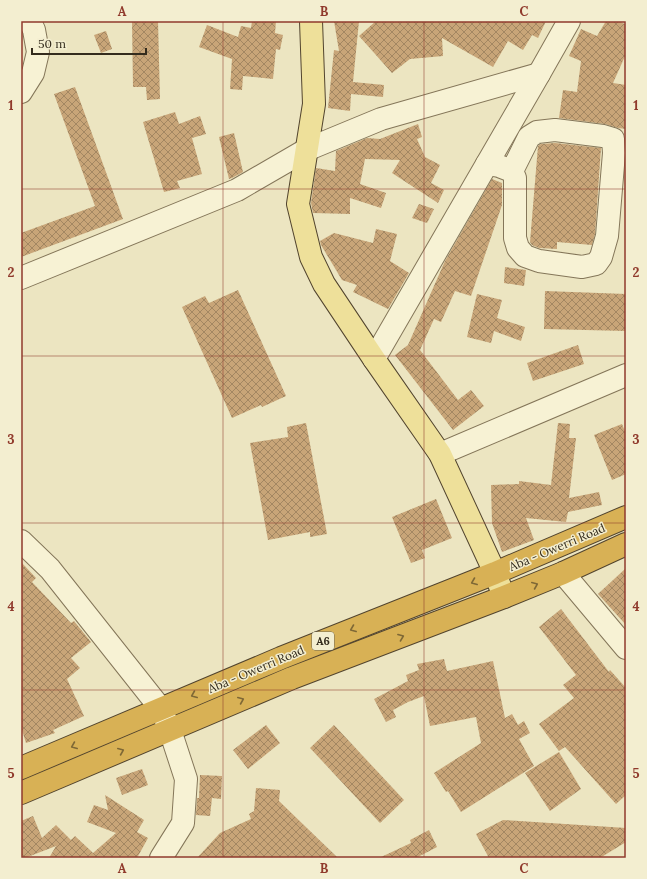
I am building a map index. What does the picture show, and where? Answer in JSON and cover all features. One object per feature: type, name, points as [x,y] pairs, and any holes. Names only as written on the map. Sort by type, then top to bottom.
[{"type":"highway","name":"Aba - Owerri Road","points":[[21,768],[281,658],[495,573],[626,517]]},
{"type":"highway","name":"Aba - Owerri Road","points":[[21,793],[292,678],[504,597],[563,573],[626,544]]},
{"type":"main road","points":[[311,21],[314,104],[298,204],[311,257],[324,284],[374,360],[440,454],[495,573],[504,597]]},
{"type":"street","points":[[21,92],[33,73],[38,52],[34,30],[30,21]]},
{"type":"street","points":[[374,360],[568,21]]},
{"type":"street","points":[[21,278],[237,190],[306,150],[381,118],[539,74]]},
{"type":"street","points":[[487,164],[499,166],[512,171],[515,178],[516,238],[518,248],[524,256],[539,261],[582,267],[596,264],[601,257],[607,236],[614,153],[613,139],[603,136],[555,130],[537,132],[529,137],[512,171]]},
{"type":"street","points":[[440,454],[626,375]]},
{"type":"street","points":[[21,541],[50,569],[162,709],[186,779],[183,823],[161,858]]},
{"type":"street","points":[[563,573],[626,648]]},
{"type":"building","points":[[132,21],[158,21],[160,99],[147,100],[146,87],[133,87]]},
{"type":"building","points":[[252,21],[276,21],[275,33],[283,35],[280,50],[276,49],[273,79],[243,76],[242,90],[230,89],[232,59],[199,47],[207,25],[238,37],[241,26],[251,28]]},
{"type":"building","points":[[334,21],[359,21],[353,82],[384,85],[383,97],[351,94],[350,111],[328,108],[334,50],[339,51]]},
{"type":"building","points":[[376,21],[546,21],[538,38],[532,35],[523,50],[508,41],[493,67],[442,38],[443,56],[410,59],[392,73],[359,36]]},
{"type":"building","points":[[606,21],[619,21],[626,25],[626,54],[613,83],[626,85],[626,129],[605,124],[559,118],[563,90],[577,92],[581,61],[569,56],[581,29],[597,36]]},
{"type":"building","points":[[106,31],[112,49],[101,53],[94,35]]},
{"type":"building","points":[[75,87],[123,219],[21,257],[21,233],[95,206],[54,94]]},
{"type":"building","points":[[175,112],[179,124],[200,116],[206,134],[192,138],[202,174],[177,181],[180,188],[164,192],[143,122]]},
{"type":"building","points":[[418,124],[422,137],[417,139],[425,157],[440,165],[431,183],[444,190],[438,203],[392,173],[400,160],[365,159],[360,184],[386,193],[381,208],[350,198],[350,214],[313,213],[311,203],[316,168],[335,171],[336,151],[367,138],[380,139]]},
{"type":"building","points":[[234,133],[243,172],[229,179],[219,137]]},
{"type":"building","points":[[555,143],[601,148],[595,234],[592,245],[557,242],[557,249],[539,248],[532,245],[530,242],[538,146],[541,144]]},
{"type":"building","points":[[492,179],[502,183],[502,205],[471,296],[455,291],[441,322],[434,319],[420,350],[458,400],[471,390],[484,406],[453,430],[395,355],[408,345],[445,261]]},
{"type":"building","points":[[419,204],[434,209],[427,223],[412,218]]},
{"type":"building","points":[[376,229],[397,234],[390,261],[409,273],[388,309],[353,292],[357,285],[342,280],[320,241],[334,233],[373,243]]},
{"type":"building","points":[[505,267],[526,270],[524,286],[504,283]]},
{"type":"building","points":[[238,290],[286,396],[232,418],[182,307],[205,296],[209,303]]},
{"type":"building","points":[[545,291],[626,294],[626,331],[544,329]]},
{"type":"building","points":[[477,294],[502,300],[497,318],[525,327],[521,341],[494,331],[491,343],[467,337]]},
{"type":"building","points":[[578,345],[584,364],[533,381],[527,363]]},
{"type":"building","points":[[306,423],[327,534],[310,537],[310,532],[268,540],[250,443],[288,437],[287,427]]},
{"type":"building","points":[[558,423],[570,424],[569,438],[576,438],[569,498],[599,492],[602,505],[568,512],[566,522],[526,518],[534,540],[502,552],[492,523],[491,485],[519,484],[519,481],[551,485]]},
{"type":"building","points":[[622,424],[626,434],[626,474],[612,480],[594,435]]},
{"type":"building","points":[[436,499],[452,538],[422,550],[425,558],[411,563],[392,517]]},
{"type":"building","points":[[21,562],[36,578],[32,582],[71,623],[74,621],[91,642],[71,658],[80,668],[67,679],[84,716],[53,730],[55,733],[26,743],[21,727]]},
{"type":"building","points":[[626,568],[626,625],[598,594]]},
{"type":"building","points":[[561,609],[609,672],[610,670],[626,688],[626,795],[616,804],[565,747],[559,751],[539,724],[574,698],[563,685],[576,675],[539,627]]},
{"type":"building","points":[[444,659],[447,671],[493,661],[505,718],[512,714],[518,725],[524,721],[530,733],[519,739],[534,766],[461,812],[448,791],[446,792],[434,773],[481,743],[476,717],[430,726],[424,696],[393,710],[396,717],[386,722],[374,699],[408,681],[406,675],[419,670],[417,664]]},
{"type":"building","points":[[266,725],[280,743],[248,769],[233,750]]},
{"type":"building","points":[[334,725],[404,800],[380,823],[310,748]]},
{"type":"building","points":[[559,752],[581,789],[550,811],[525,773]]},
{"type":"building","points":[[142,769],[148,785],[122,795],[116,778]]},
{"type":"building","points":[[200,775],[222,776],[221,799],[212,798],[210,816],[196,815],[197,798],[199,798]]},
{"type":"building","points":[[256,788],[280,790],[279,801],[338,858],[197,858],[220,833],[251,819],[249,814],[254,811]]},
{"type":"building","points":[[105,795],[144,820],[137,832],[148,838],[137,858],[49,858],[56,846],[25,858],[21,858],[21,821],[33,816],[42,838],[56,825],[71,840],[75,836],[93,853],[116,833],[87,822],[94,805],[108,810]]},
{"type":"building","points":[[503,820],[626,828],[626,842],[600,858],[489,858],[476,834]]},
{"type":"building","points":[[429,830],[437,847],[416,858],[379,858],[411,843],[410,840]]}]
